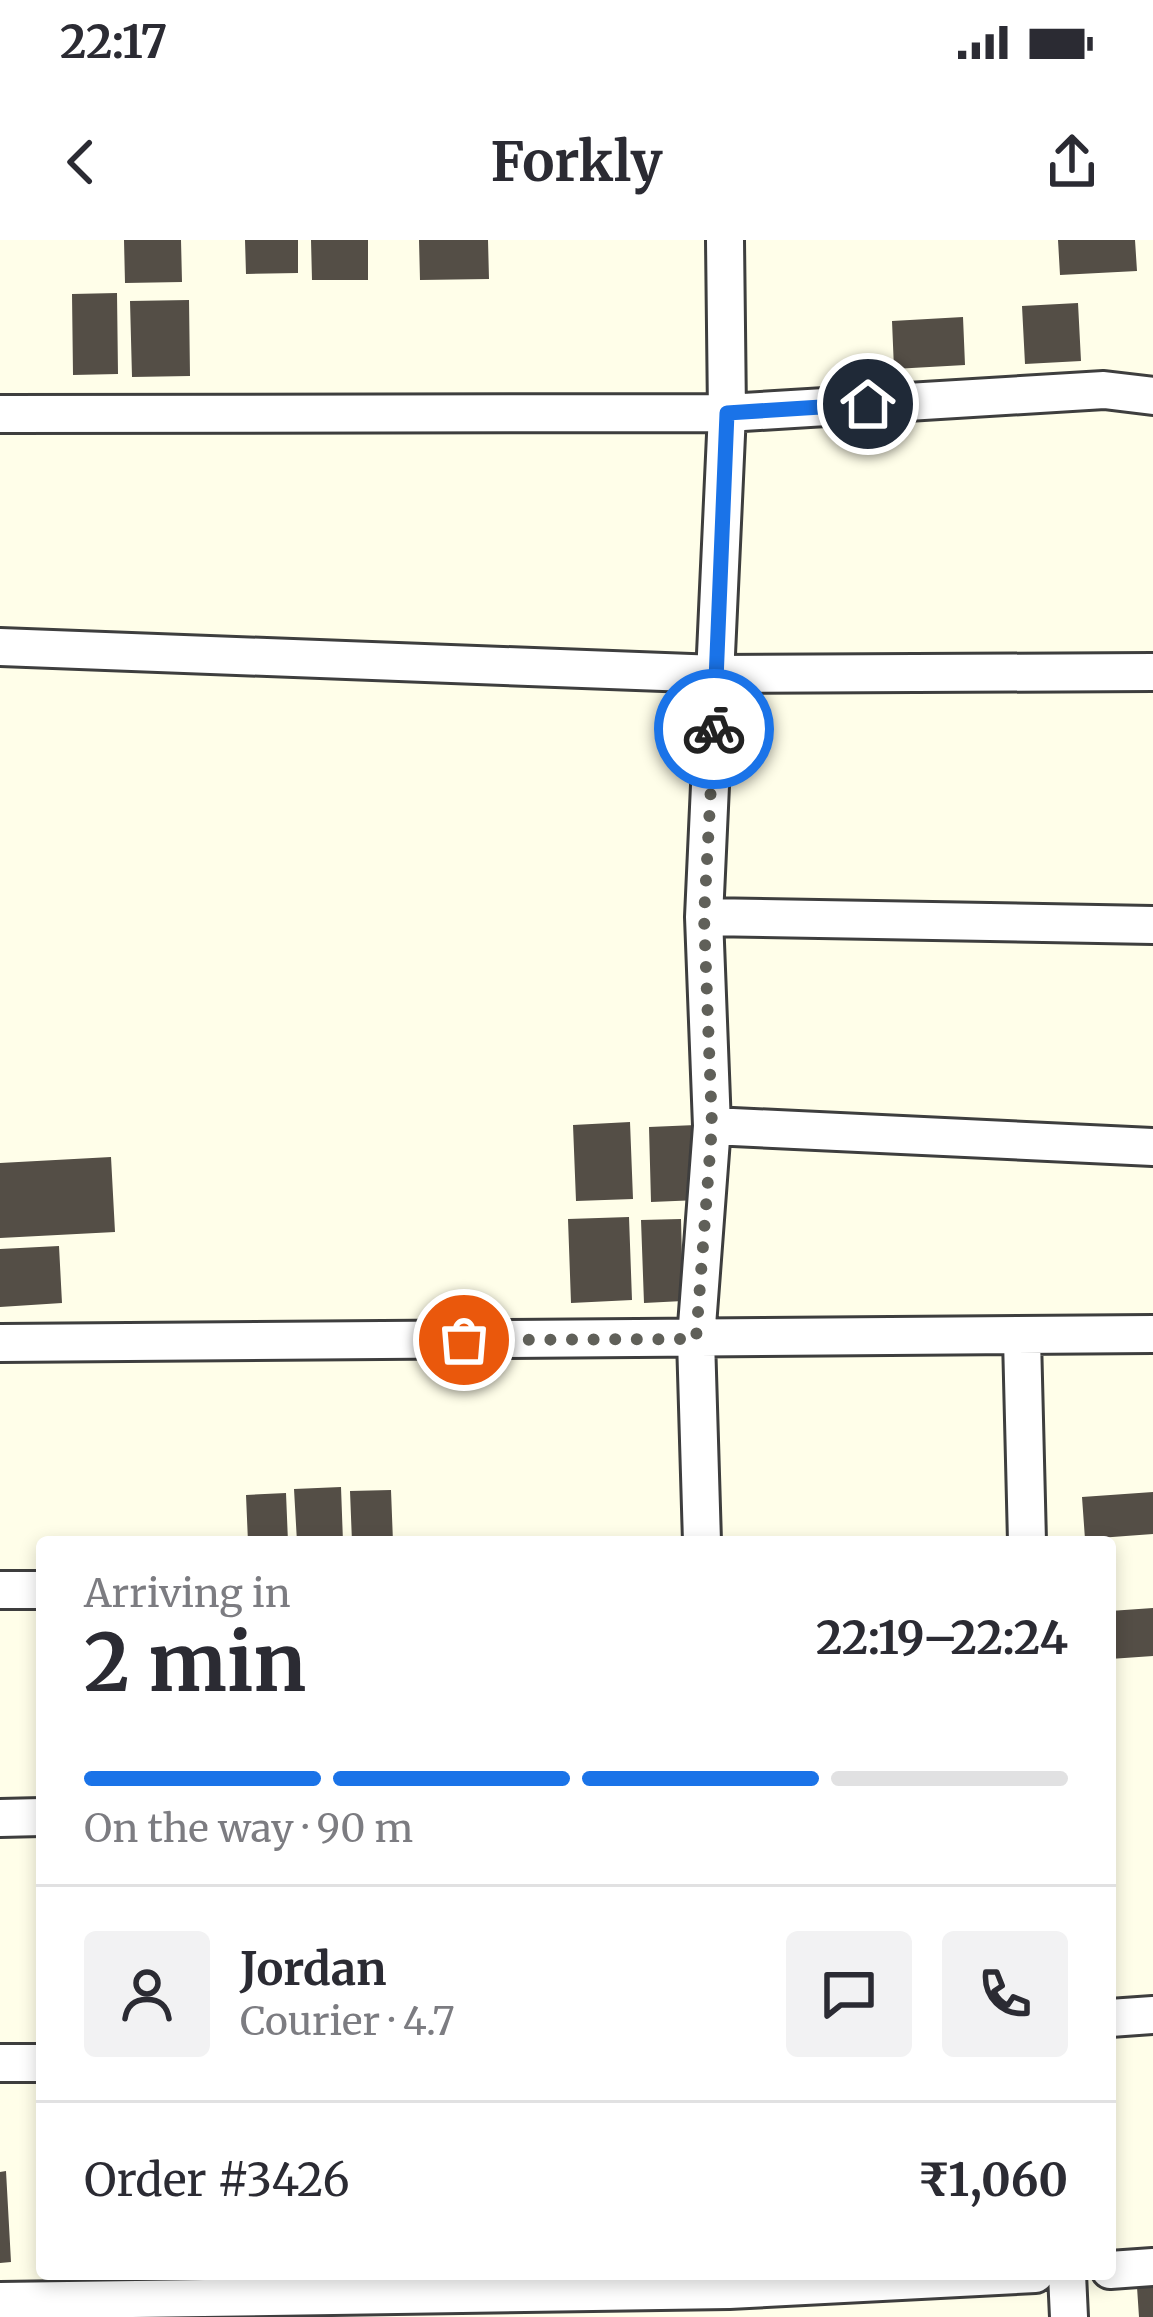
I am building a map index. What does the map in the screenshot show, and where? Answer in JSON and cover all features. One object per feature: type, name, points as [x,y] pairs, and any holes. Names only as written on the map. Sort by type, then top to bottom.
[{"type":"street","points":[[702,1536],[696,1339],[712,1126],[704,917],[727,413],[725,240]]},
{"type":"street","points":[[0,413],[727,413],[1104,390],[1153,396]]},
{"type":"street","points":[[0,647],[717,674],[1153,672]]},
{"type":"street","points":[[704,917],[1153,925]]},
{"type":"street","points":[[712,1126],[1153,1147]]},
{"type":"street","points":[[0,1343],[1153,1334]]},
{"type":"street","points":[[1022,1338],[1028,1536]]},
{"type":"street","points":[[0,1590],[36,1590]]},
{"type":"street","points":[[0,1818],[36,1817]]},
{"type":"street","points":[[1116,2017],[1153,2014]]},
{"type":"street","points":[[0,2063],[36,2062]]},
{"type":"street","points":[[1116,2270],[1153,2267]]},
{"type":"street","points":[[0,2301],[806,2280]]},
{"type":"street","points":[[1067,2280],[1069,2317]]},
{"type":"building","points":[[124,240],[181,240],[182,282],[125,283]]},
{"type":"building","points":[[245,240],[298,240],[298,273],[246,274]]},
{"type":"building","points":[[311,240],[368,240],[368,280],[312,280]]},
{"type":"building","points":[[419,240],[488,240],[489,279],[420,280]]},
{"type":"building","points":[[1058,240],[1135,240],[1137,271],[1060,275]]},
{"type":"building","points":[[117,293],[118,374],[73,375],[72,294]]},
{"type":"building","points":[[189,300],[190,376],[132,377],[130,301]]},
{"type":"building","points":[[1078,303],[1081,361],[1025,364],[1022,306]]},
{"type":"building","points":[[963,317],[965,365],[894,369],[892,321]]},
{"type":"building","points":[[630,1122],[633,1199],[576,1201],[573,1125]]},
{"type":"building","points":[[696,1125],[699,1200],[651,1202],[649,1127]]},
{"type":"building","points":[[111,1157],[115,1232],[0,1238],[0,1163]]},
{"type":"building","points":[[629,1217],[632,1300],[571,1303],[568,1219]]},
{"type":"building","points":[[681,1219],[683,1301],[644,1303],[641,1220]]},
{"type":"building","points":[[59,1246],[62,1303],[0,1307],[0,1249]]},
{"type":"building","points":[[341,1487],[343,1536],[297,1536],[294,1489]]},
{"type":"building","points":[[391,1490],[393,1536],[352,1536],[350,1491]]},
{"type":"building","points":[[1153,1492],[1153,1534],[1085,1536],[1082,1497]]},
{"type":"building","points":[[286,1493],[288,1536],[248,1536],[246,1495]]},
{"type":"building","points":[[1153,1608],[1153,1656],[1116,1659],[1116,1611]]},
{"type":"building","points":[[6,2171],[11,2262],[0,2263],[0,2172]]},
{"type":"building","points":[[1153,2286],[1153,2317],[1139,2317],[1137,2287]]},
{"type":"way so far","points":[[464,1340],[696,1339],[712,1126],[704,917],[714,729]]},
{"type":"route","points":[[714,729],[727,413],[868,404]]}]
